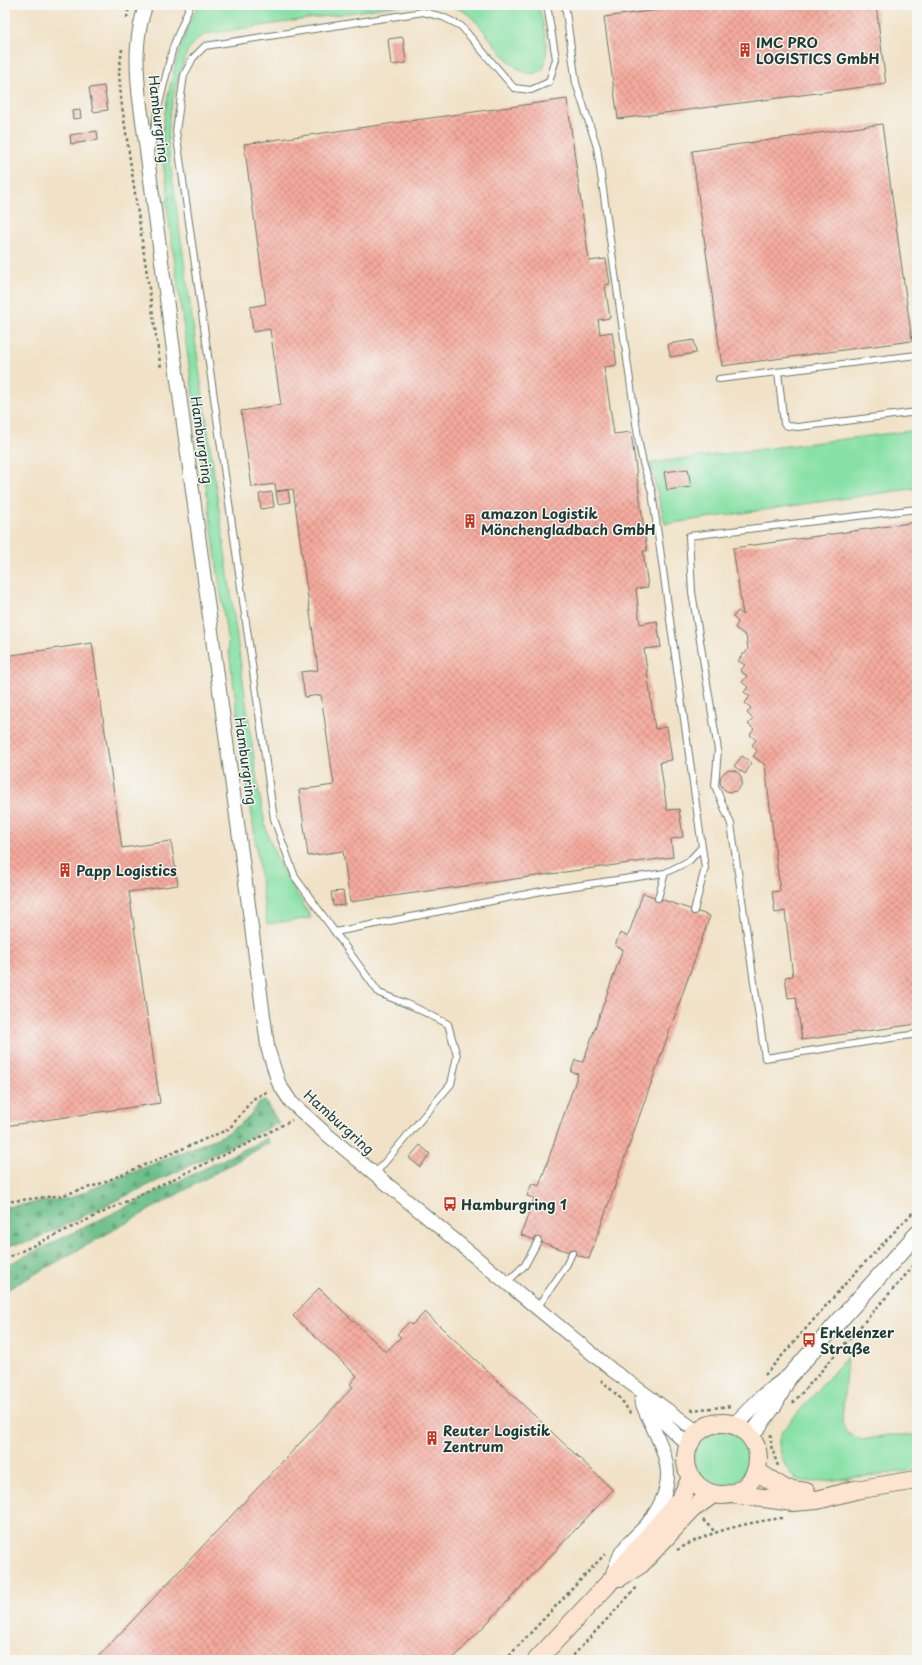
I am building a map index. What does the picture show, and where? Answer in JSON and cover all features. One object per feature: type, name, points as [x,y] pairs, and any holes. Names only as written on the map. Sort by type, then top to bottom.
[{"type":"main road","points":[[732,1494],[742,1489],[751,1481],[756,1471],[759,1459],[756,1447],[751,1436],[735,1425],[716,1423],[706,1426],[693,1438],[686,1456],[687,1467],[691,1478],[701,1488],[713,1494],[732,1494],[793,1502],[817,1500],[855,1490]]},
{"type":"main road","points":[[756,1471],[785,1489],[810,1493],[855,1490],[917,1480]]},
{"type":"main road","points":[[537,1660],[607,1584],[681,1498],[691,1478]]},
{"type":"main road","points":[[607,1584],[641,1564],[692,1509],[713,1494]]},
{"type":"street","name":"Hamburgring","points":[[146,5],[138,33],[136,65],[268,1049],[279,1084],[291,1102],[301,1112],[374,1175],[612,1370]]},
{"type":"street","points":[[735,1425],[764,1396],[789,1377],[917,1234]]},
{"type":"street","points":[[612,1370],[658,1418],[693,1438]]},
{"type":"street","points":[[612,1370],[678,1417],[693,1438]]},
{"type":"street","points":[[751,1436],[774,1405],[789,1377]]},
{"type":"street","points":[[607,1584],[622,1552],[648,1523],[659,1506],[666,1490],[669,1474],[667,1459],[641,1401]]},
{"type":"lane","points":[[148,161],[172,47],[190,5]]},
{"type":"lane","points":[[423,5],[423,12]]},
{"type":"lane","points":[[374,1175],[451,1084],[457,1056],[448,1024],[412,1006],[379,993],[295,877],[274,818],[176,131],[184,75],[193,58],[206,46],[423,12],[443,17],[461,26],[514,88],[531,90],[549,82],[556,60],[547,5]]},
{"type":"lane","points":[[565,5],[576,83],[597,147],[639,444],[652,492],[706,868],[694,911]]},
{"type":"lane","points":[[720,379],[917,355]]},
{"type":"lane","points":[[778,372],[784,424],[788,426],[798,427],[917,412]]},
{"type":"lane","points":[[917,509],[689,536],[692,592],[718,750],[715,786],[731,824],[765,1058],[917,1034]]},
{"type":"lane","points":[[335,932],[547,890],[665,873],[689,861],[702,847]]},
{"type":"lane","points":[[658,898],[665,873]]},
{"type":"lane","points":[[506,1283],[525,1265],[538,1241]]},
{"type":"lane","points":[[537,1308],[566,1266],[572,1253]]},
{"type":"path","points":[[5,1202],[63,1195],[97,1185],[229,1129],[253,1099],[279,1084]]},
{"type":"path","points":[[5,1259],[259,1138],[291,1122],[301,1112]]},
{"type":"path","points":[[764,1377],[853,1275],[917,1208]]},
{"type":"path","points":[[791,1405],[917,1262]]},
{"type":"path","points":[[678,1417],[682,1411],[731,1406],[738,1403]]},
{"type":"path","points":[[672,1554],[691,1542],[715,1532],[754,1522]]},
{"type":"path","points":[[505,1660],[610,1549]]},
{"type":"path","points":[[569,1660],[638,1586]]},
{"type":"green space","points":[[198,5],[402,5],[206,34],[197,39],[188,50],[176,84],[169,119],[168,147],[258,787],[267,833],[279,864],[311,918],[267,924],[166,201],[169,199],[162,154],[164,118],[172,78],[184,38]]},
{"type":"green space","points":[[437,5],[538,5],[546,39],[546,59],[543,68],[536,73],[527,73],[517,68],[466,13],[456,8]]},
{"type":"green space","points":[[917,430],[917,488],[665,524],[650,463]]},
{"type":"green space","points":[[265,1101],[279,1123],[29,1242],[5,1246],[5,1207],[70,1198],[224,1135],[247,1119],[259,1103]]},
{"type":"green space","points":[[267,1138],[269,1143],[5,1291],[5,1266]]},
{"type":"green space","points":[[847,1357],[842,1421],[847,1433],[862,1440],[888,1435],[916,1435],[917,1470],[817,1482],[798,1479],[792,1476],[787,1470],[779,1445],[779,1439],[782,1431]]},
{"type":"green space","points":[[722,1430],[733,1432],[742,1438],[748,1447],[750,1458],[748,1469],[742,1478],[733,1484],[722,1486],[711,1484],[702,1478],[696,1469],[694,1458],[696,1447],[702,1438],[711,1432]]},
{"type":"building","name":"IMC PRO LOGISTICS GmbH","points":[[697,5],[876,5],[886,84],[618,119],[604,17]]},
{"type":"building","points":[[403,37],[406,63],[391,65],[388,39]]},
{"type":"building","points":[[104,86],[108,110],[93,112],[89,88]]},
{"type":"building","name":"amazon Logistik Mönchengladbach GmbH","points":[[567,99],[589,261],[606,259],[610,284],[605,285],[610,318],[598,320],[600,334],[612,332],[617,365],[604,367],[614,434],[631,432],[647,551],[643,551],[648,587],[636,589],[640,624],[657,621],[661,647],[644,649],[655,729],[667,727],[672,760],[660,762],[667,810],[679,809],[683,837],[671,839],[673,857],[350,902],[343,851],[308,856],[299,790],[334,785],[321,695],[305,697],[301,672],[318,670],[293,489],[276,491],[275,484],[252,487],[241,411],[281,405],[270,329],[253,332],[250,307],[266,304],[244,144]]},
{"type":"building","points":[[80,110],[81,118],[73,119],[72,111]]},
{"type":"building","points":[[882,124],[912,341],[722,366],[692,151]]},
{"type":"building","points":[[97,131],[98,140],[71,144],[70,135]]},
{"type":"building","points":[[694,340],[696,353],[670,357],[668,344]]},
{"type":"building","points":[[688,469],[691,487],[667,490],[664,472]]},
{"type":"building","points":[[288,490],[290,502],[278,504],[276,492]]},
{"type":"building","points":[[272,492],[274,507],[261,509],[259,494]]},
{"type":"building","points":[[917,522],[917,1024],[802,1040],[796,997],[788,998],[785,977],[793,976],[785,911],[775,913],[772,892],[780,891],[765,765],[753,756],[757,751],[752,745],[756,740],[750,735],[754,729],[748,724],[753,719],[747,713],[751,708],[745,703],[750,696],[744,692],[748,687],[742,682],[747,676],[740,671],[745,665],[738,661],[748,649],[746,636],[735,628],[738,622],[733,617],[738,611],[743,615],[733,548]]},
{"type":"building","name":"Papp Logistics","points":[[92,643],[122,848],[171,841],[178,885],[129,892],[160,1103],[5,1126],[5,656]]},
{"type":"building","points":[[742,756],[752,763],[745,774],[734,766]]},
{"type":"building","points":[[731,770],[739,773],[742,781],[739,789],[731,792],[723,789],[720,781],[723,773]]},
{"type":"building","points":[[343,891],[345,905],[333,906],[331,892]]},
{"type":"building","points":[[643,893],[710,916],[589,1259],[521,1235],[534,1198],[527,1196],[532,1183],[539,1186],[578,1074],[571,1072],[575,1060],[583,1062],[623,949],[615,946],[620,933],[628,936]]},
{"type":"building","points":[[420,1145],[430,1154],[420,1167],[409,1158]]},
{"type":"building","name":"Reuter Logistik Zentrum","points":[[319,1288],[386,1352],[401,1337],[397,1334],[409,1322],[412,1325],[425,1312],[613,1490],[452,1660],[95,1660],[353,1387],[350,1384],[357,1376],[293,1316]]},
{"type":"place","name":"IMC PRO LOGISTICS GmbH","points":[[745,50]]},
{"type":"place","name":"amazon Logistik Mönchengladbach GmbH","points":[[470,521]]},
{"type":"place","name":"Papp Logistics","points":[[65,870]]},
{"type":"place","name":"Hamburgring 1","points":[[450,1204]]},
{"type":"place","name":"Erkelenzer Straße","points":[[809,1340]]},
{"type":"place","name":"Reuter Logistik Zentrum","points":[[432,1438]]}]
